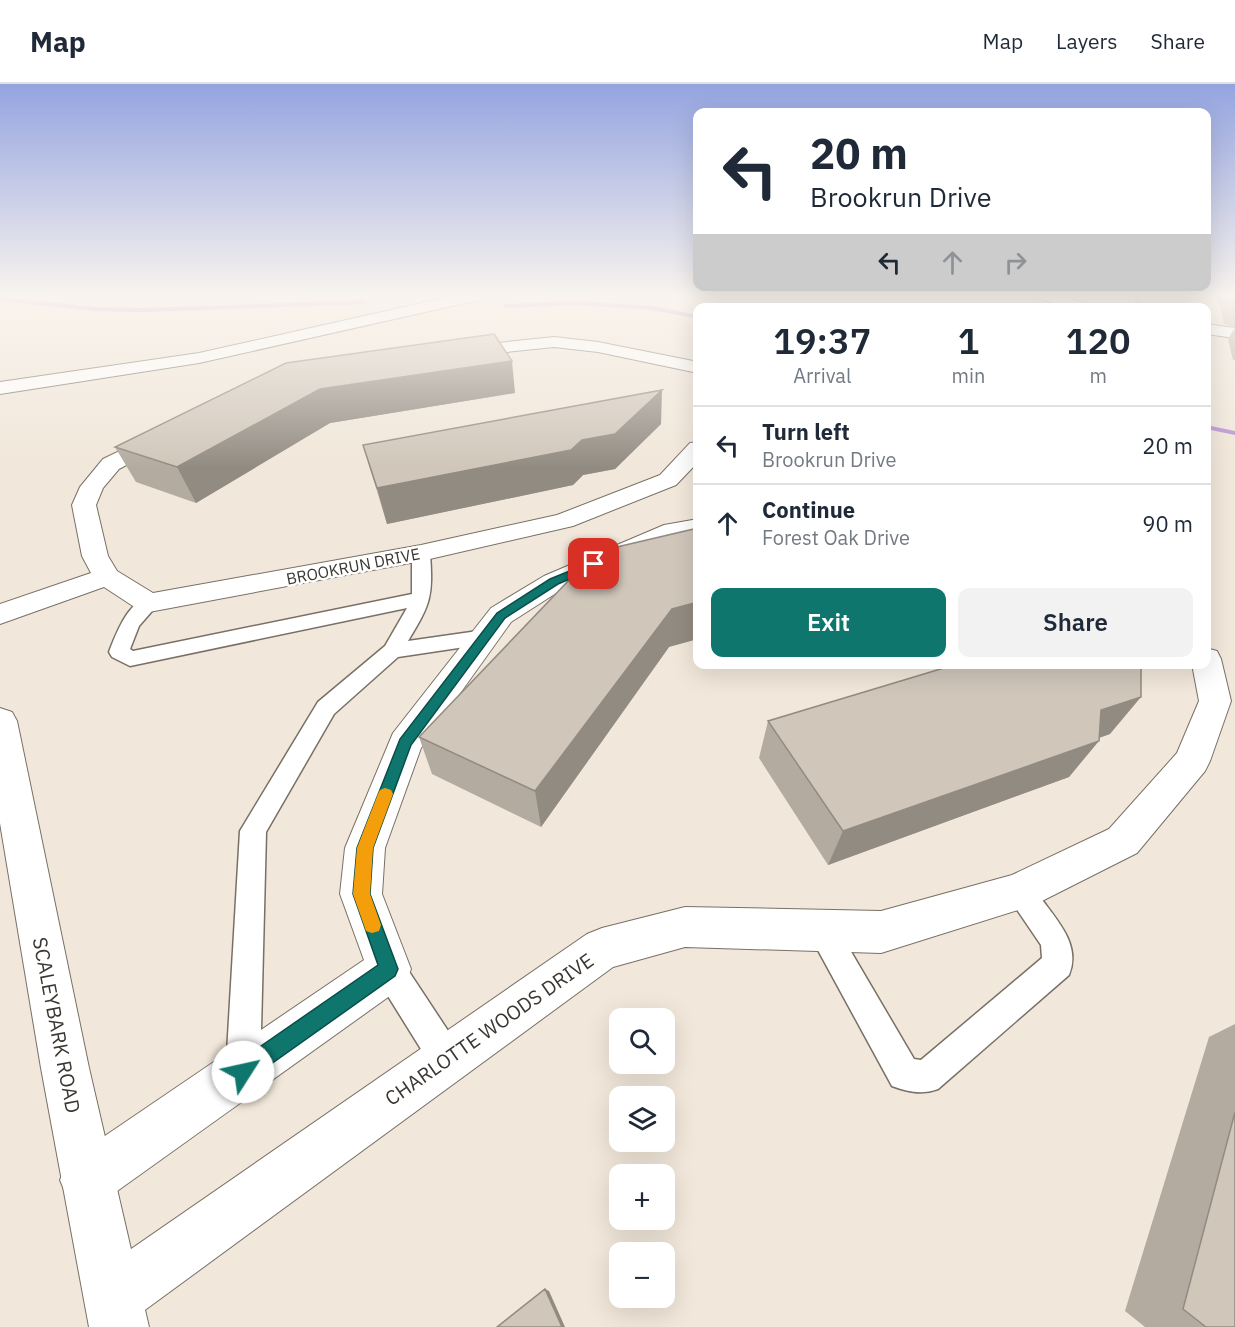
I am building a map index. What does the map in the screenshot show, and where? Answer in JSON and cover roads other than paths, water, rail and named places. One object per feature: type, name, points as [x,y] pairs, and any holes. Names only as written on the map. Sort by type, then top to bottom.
[{"type":"street","points":[[0,388],[227,352]]},
{"type":"street","points":[[442,355],[461,352]]},
{"type":"street","points":[[622,352],[693,367]]},
{"type":"street","points":[[149,603],[107,577],[95,556],[84,505],[92,487],[111,464],[180,427]]},
{"type":"street","name":"BROOKRUN DRIVE","points":[[149,603],[421,553],[564,521],[668,480],[693,453]]},
{"type":"street","points":[[87,1180],[389,969],[361,894],[365,848],[405,743],[501,615],[554,582],[673,530],[693,528]]},
{"type":"street","points":[[0,614],[107,577]]},
{"type":"street","name":"CHARLOTTE WOODS DRIVE","points":[[116,1312],[446,1058],[602,949],[686,927],[881,932],[1019,892],[1123,841],[1192,761],[1215,701],[1208,669]]},
{"type":"street","name":"SCALEYBARK ROAD","points":[[0,721],[87,1180],[116,1312]]},
{"type":"lane","points":[[243,1072],[253,831],[326,708],[392,651],[414,614],[423,591],[421,553]]},
{"type":"lane","points":[[149,603],[130,624],[119,652],[130,659],[420,599]]},
{"type":"lane","points":[[392,651],[485,637]]},
{"type":"lane","points":[[823,931],[904,1074],[926,1077],[1058,964],[1055,940],[1019,892]]},
{"type":"lane","points":[[389,969],[446,1058]]},
{"type":"waterway","points":[[1211,428],[1235,433]]}]
